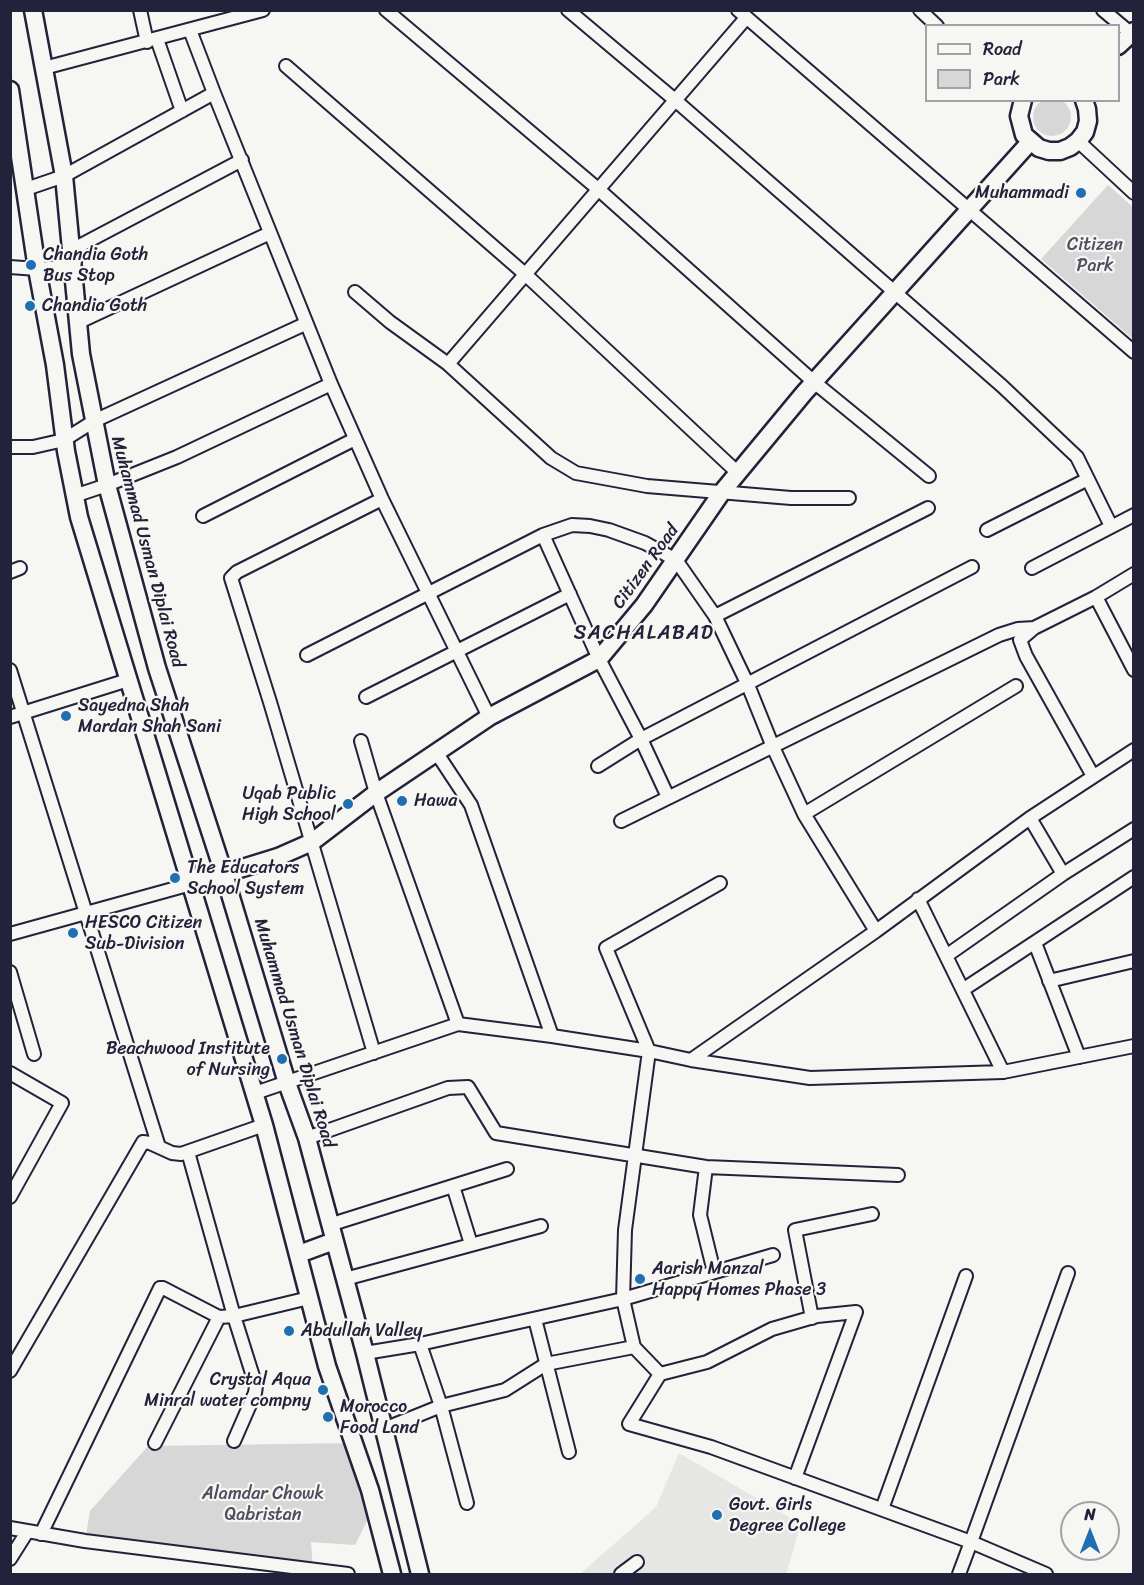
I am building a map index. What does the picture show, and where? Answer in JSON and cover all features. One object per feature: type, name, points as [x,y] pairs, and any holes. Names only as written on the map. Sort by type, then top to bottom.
[{"type":"street","name":"Muhammad Usman Diplai Road","points":[[33,10],[64,176],[81,354],[107,485],[157,668],[224,874],[287,1083],[307,1138],[365,1353],[420,1575]]},
{"type":"street","points":[[140,10],[182,111]]},
{"type":"street","points":[[44,68],[190,30],[226,16],[263,10]]},
{"type":"street","points":[[386,10],[598,189],[814,382],[930,476]]},
{"type":"street","points":[[568,10],[675,100],[1002,387],[1077,456],[1111,526]]},
{"type":"street","points":[[920,10],[935,24]]},
{"type":"street","points":[[1103,10],[1116,24]]},
{"type":"street","points":[[448,364],[675,100],[742,14],[1134,352]]},
{"type":"street","points":[[190,30],[331,384],[382,499],[489,717]]},
{"type":"street","points":[[286,66],[525,274],[738,473]]},
{"type":"street","points":[[10,90],[37,269],[55,365],[64,440],[79,518],[255,1093],[327,1366],[370,1490],[392,1575]]},
{"type":"street","points":[[26,189],[64,176],[214,93]]},
{"type":"street","points":[[1022,102],[1019,116],[1020,126],[1030,142],[1039,148],[1059,151],[1070,147],[1085,132],[1088,121],[1085,102]]},
{"type":"street","points":[[1078,141],[1134,193]]},
{"type":"street","name":"Citizen Road","points":[[191,884],[278,857],[312,842],[376,793],[489,717],[599,659],[644,605],[722,492],[814,382],[1030,142]]},
{"type":"street","points":[[10,267],[37,269],[73,266],[81,245],[242,160]]},
{"type":"street","points":[[79,322],[270,233]]},
{"type":"street","points":[[355,292],[390,322],[448,364],[551,458],[576,473],[647,486],[791,498],[849,498]]},
{"type":"street","points":[[10,447],[33,447],[64,440],[94,422],[306,324]]},
{"type":"street","points":[[74,496],[177,457],[331,384]]},
{"type":"street","points":[[203,516],[355,439]]},
{"type":"street","points":[[987,530],[1088,479]]},
{"type":"street","points":[[374,1053],[231,578],[237,572],[382,499]]},
{"type":"street","points":[[715,616],[928,508]]},
{"type":"street","points":[[1032,568],[1134,514]]},
{"type":"street","points":[[307,655],[543,535],[572,525],[609,530],[645,543],[676,560],[715,616],[748,685],[804,814],[876,931]]},
{"type":"street","points":[[543,535],[599,659],[668,797]]},
{"type":"street","points":[[598,766],[641,739],[972,567]]},
{"type":"street","points":[[1093,776],[1026,656],[1020,640],[1034,628],[1096,597],[1134,574]]},
{"type":"street","points":[[366,697],[570,594]]},
{"type":"street","points":[[1096,597],[1134,670]]},
{"type":"street","points":[[621,821],[999,635],[1018,629],[1034,628]]},
{"type":"street","points":[[10,670],[159,1147]]},
{"type":"street","points":[[10,717],[128,680]]},
{"type":"street","points":[[804,814],[1016,686]]},
{"type":"street","points":[[362,741],[376,793],[458,1024]]},
{"type":"street","points":[[691,1060],[876,931],[1030,818],[1134,750]]},
{"type":"street","points":[[436,752],[471,805],[552,1036]]},
{"type":"street","points":[[1030,818],[1063,874]]},
{"type":"street","points":[[946,957],[1063,874],[1134,829]]},
{"type":"street","points":[[964,989],[1134,877]]},
{"type":"street","points":[[660,1374],[634,1347],[623,1299],[625,1230],[649,1051],[606,948],[720,883]]},
{"type":"street","points":[[10,934],[191,884]]},
{"type":"street","points":[[918,899],[1003,1071]]},
{"type":"street","points":[[1035,943],[1079,1057]]},
{"type":"street","points":[[1049,981],[1134,961]]},
{"type":"street","points":[[10,972],[34,1054]]},
{"type":"street","points":[[255,1093],[458,1024],[552,1036],[810,1078],[1003,1071],[1134,1046]]},
{"type":"street","points":[[10,1073],[62,1102],[10,1197]]},
{"type":"street","points":[[307,1138],[448,1088],[468,1087],[496,1133],[706,1167],[898,1174]]},
{"type":"street","points":[[10,1371],[143,1142],[177,1155],[264,1125]]},
{"type":"street","points":[[188,1152],[256,1386],[234,1441]]},
{"type":"street","points":[[706,1167],[700,1215],[714,1272]]},
{"type":"street","points":[[299,1254],[332,1233],[453,1186],[507,1169]]},
{"type":"street","points":[[453,1186],[471,1244]]},
{"type":"street","points":[[812,1318],[795,1230],[872,1214]]},
{"type":"street","points":[[345,1279],[541,1226]]},
{"type":"street","points":[[365,1353],[420,1344],[623,1299],[774,1255]]},
{"type":"street","points":[[959,1575],[1068,1273]]},
{"type":"street","points":[[882,1509],[966,1276]]},
{"type":"street","points":[[41,1534],[158,1290],[163,1288],[219,1317],[234,1316],[309,1298]]},
{"type":"street","points":[[795,1478],[856,1312],[812,1318],[772,1329],[707,1362],[660,1374],[629,1424],[711,1447],[795,1478],[882,1509],[970,1542],[1046,1575]]},
{"type":"street","points":[[154,1443],[219,1317]]},
{"type":"street","points":[[535,1319],[569,1452]]},
{"type":"street","points":[[420,1344],[441,1406],[467,1503]]},
{"type":"street","points":[[384,1429],[441,1406],[505,1390],[546,1365],[634,1347]]},
{"type":"street","points":[[10,1528],[348,1575]]},
{"type":"street","points":[[10,1558],[27,1532]]},
{"type":"street","points":[[621,1575],[637,1562]]},
{"type":"shaded area","name":"Govt. Girls Degree College","points":[[679,1453],[801,1524],[786,1574],[580,1574],[656,1507]]},
{"type":"green space","points":[[1042,102],[1062,102],[1069,110],[1071,117],[1069,124],[1059,134],[1052,136],[1045,134],[1035,124],[1033,117],[1035,110]]},
{"type":"green space","name":"Citizen Park","points":[[1108,185],[1133,207],[1133,339],[1041,259]]},
{"type":"green space","name":"Alamdar Chowk Qabristan","points":[[354,1443],[374,1507],[355,1545],[311,1542],[313,1570],[85,1541],[90,1511],[148,1446]]},
{"type":"place","name":"Muhammadi","points":[[1081,193]]},
{"type":"place","name":"Chandia Goth Bus Stop","points":[[31,265]]},
{"type":"place","name":"Chandia Goth","points":[[30,306]]},
{"type":"place","name":"Sayedna Shah Mardan Shah Sani","points":[[66,716]]},
{"type":"place","name":"Hawa","points":[[402,801]]},
{"type":"place","name":"Uqab Public High School","points":[[348,804]]},
{"type":"place","name":"The Educators School System","points":[[175,878]]},
{"type":"place","name":"HESCO Citizen Sub-Division","points":[[73,933]]},
{"type":"place","name":"Beachwood Institute of Nursing","points":[[282,1059]]},
{"type":"place","name":"Aarish Manzal Happy Homes Phase 3","points":[[640,1279]]},
{"type":"place","name":"Abdullah Valley","points":[[289,1331]]},
{"type":"place","name":"Crystal Aqua Minral water compny","points":[[323,1390]]},
{"type":"place","name":"Morocco Food Land","points":[[328,1417]]},
{"type":"place","name":"Govt. Girls Degree College","points":[[717,1515]]},
{"type":"district","name":"SACHALABAD","points":[[644,634]]}]
